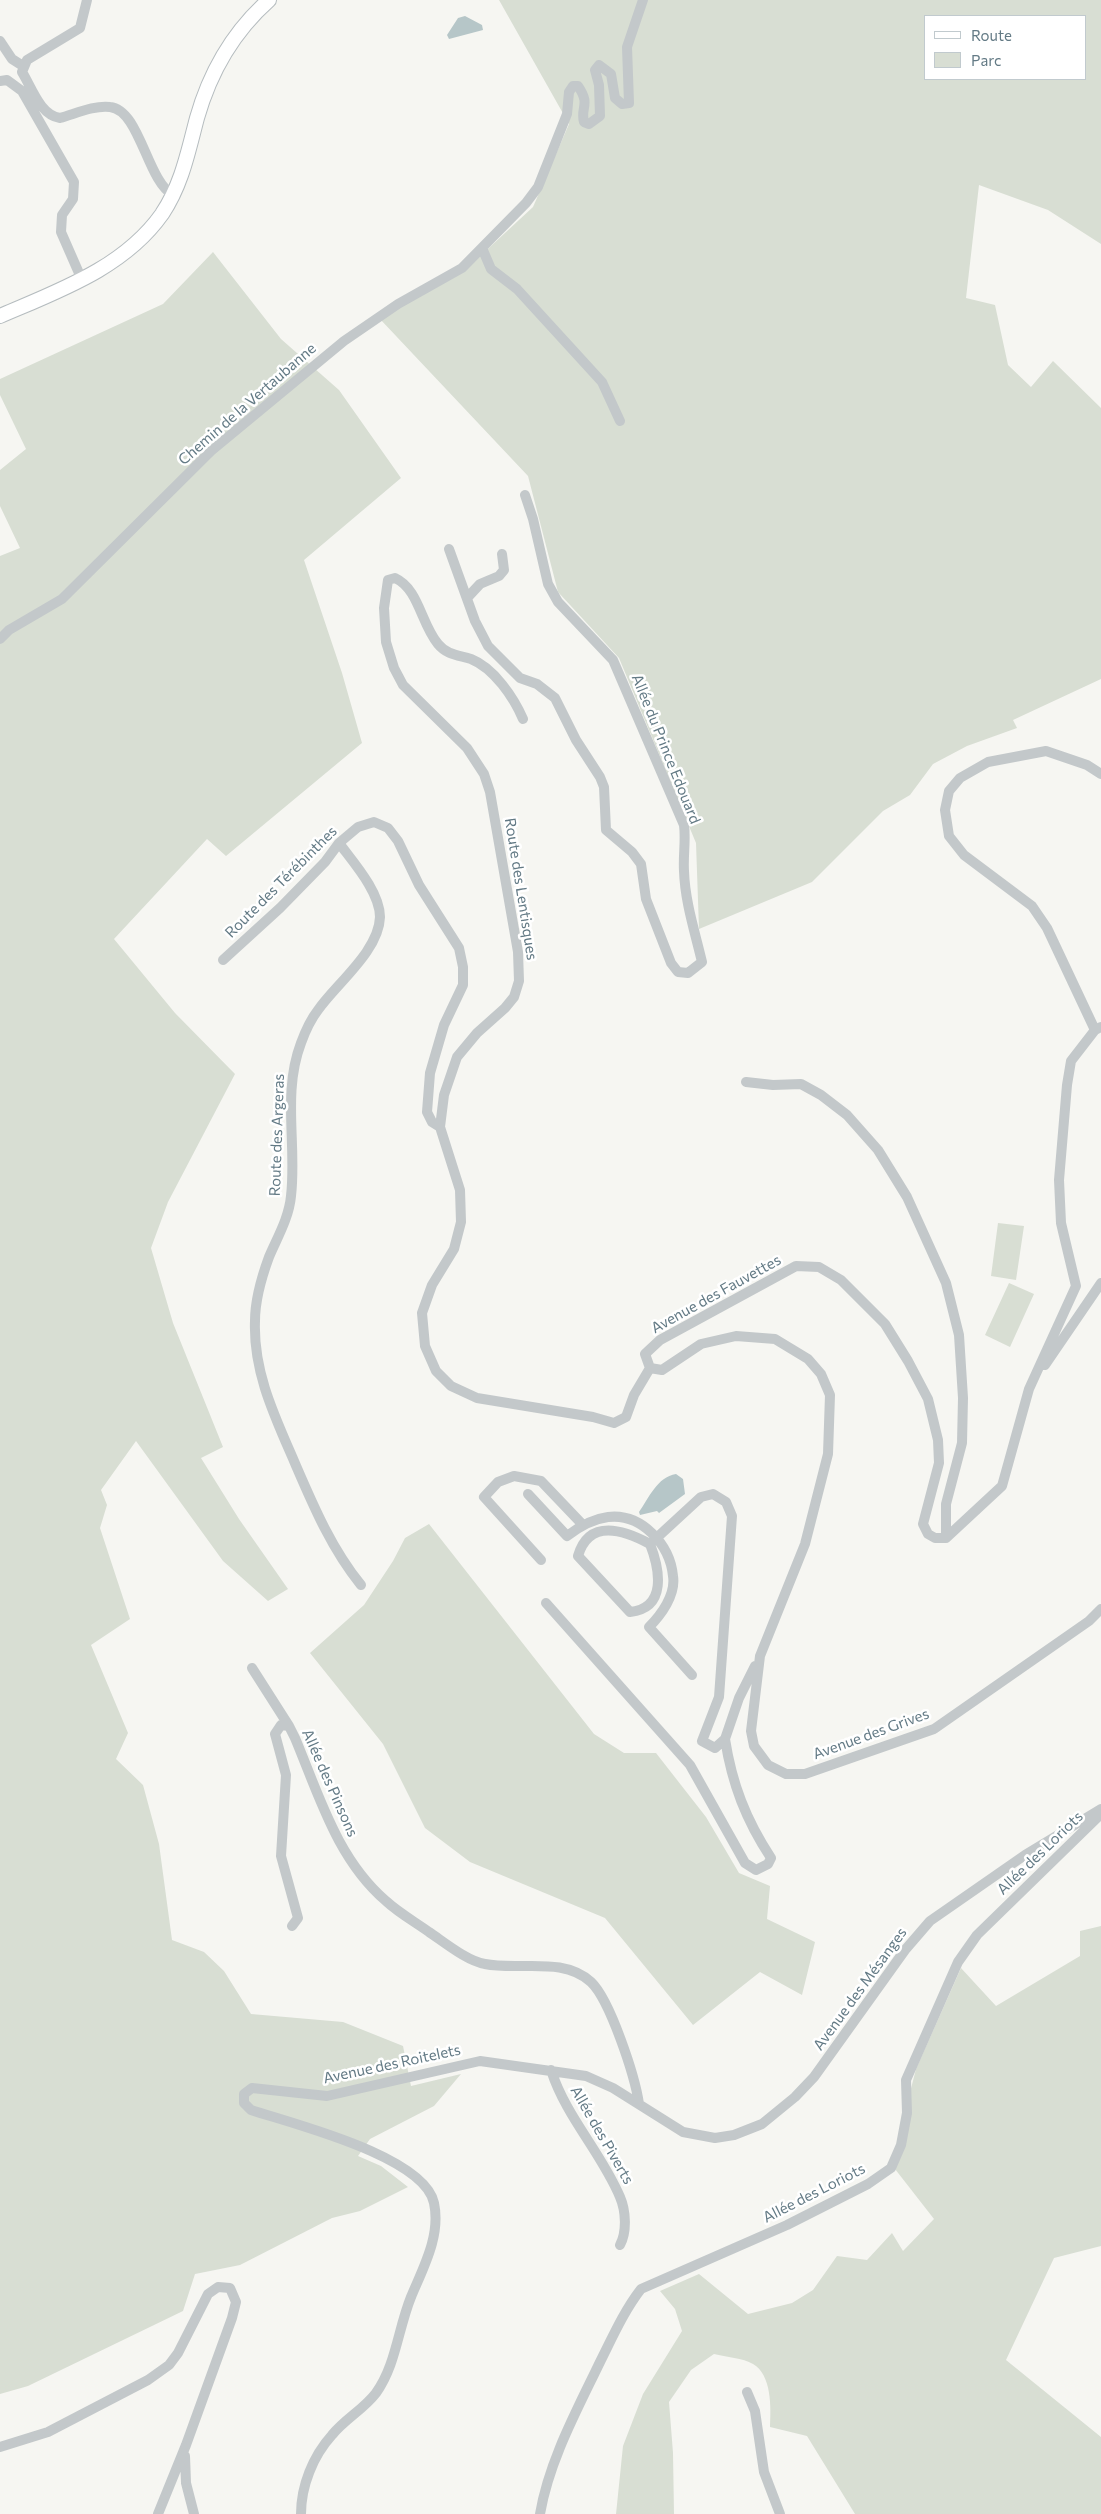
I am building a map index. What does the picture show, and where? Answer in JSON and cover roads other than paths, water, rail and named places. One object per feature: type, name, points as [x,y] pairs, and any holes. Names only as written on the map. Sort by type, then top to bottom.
[{"type":"main road","points":[[0,316],[82,280],[124,253],[161,215],[182,175],[204,96],[214,73],[239,31],[269,0]]},
{"type":"street","points":[[87,0],[80,28],[27,60],[22,72],[44,110],[53,117],[60,118],[110,107],[120,110],[133,128],[158,179],[168,192],[173,195]]},
{"type":"street","name":"Chemin de la Vertaubanne","points":[[0,639],[9,630],[62,599],[212,451],[344,341],[398,304],[462,268],[526,204],[538,187],[567,114],[569,92],[573,86],[578,86],[582,92],[586,104],[582,116],[584,122],[589,124],[600,116],[599,84],[594,70],[600,65],[611,74],[615,98],[622,104],[628,103],[627,47],[644,0]]},
{"type":"street","points":[[0,41],[12,59],[23,66]]},
{"type":"street","points":[[0,80],[7,80],[22,91],[74,182],[73,200],[62,215],[61,232],[82,280]]},
{"type":"street","points":[[482,248],[491,269],[517,288],[602,382],[620,422]]},
{"type":"street","name":"Allée du Prince Edouard","points":[[520,678],[537,684],[555,698],[564,713],[576,740],[604,787],[606,830],[632,852],[641,864],[646,899],[671,963],[678,972],[688,973],[702,962],[687,894],[684,870],[686,836],[684,825],[613,660],[558,602],[548,584],[533,519],[524,496]]},
{"type":"street","points":[[449,549],[475,620],[488,646],[520,678],[503,687],[523,719]]},
{"type":"street","points":[[467,598],[480,584],[499,576],[504,570],[502,554]]},
{"type":"street","name":"Route des Lentisques","points":[[503,687],[487,668],[472,660],[450,654],[439,645],[427,630],[410,589],[395,578],[388,580],[384,608],[386,642],[394,668],[403,685],[467,748],[484,774],[490,792],[518,952],[519,981],[514,997],[505,1008],[477,1033],[457,1057],[444,1095],[440,1127],[460,1190],[460,1222],[454,1249],[432,1285],[422,1313],[425,1346],[436,1371],[451,1386],[477,1398],[593,1417],[614,1423],[626,1417],[634,1395],[650,1368]]},
{"type":"street","points":[[946,1538],[1002,1486],[1029,1389],[1076,1286],[1060,1223],[1059,1180],[1067,1085],[1071,1061],[1098,1028],[1047,928],[1032,906],[964,855],[949,836],[945,810],[949,791],[960,778],[988,762],[1046,751],[1087,765],[1101,774]]},
{"type":"street","name":"Route des Térébinthes","points":[[223,960],[280,908],[325,862],[340,843],[358,828],[374,822],[388,828],[398,841],[419,885],[459,948],[463,967],[463,985],[444,1025],[430,1073],[427,1112],[432,1122],[440,1127]]},
{"type":"street","name":"Route des Argeras","points":[[340,843],[362,873],[376,902],[380,916],[377,932],[369,948],[316,1012],[301,1042],[292,1073],[290,1098],[293,1165],[291,1198],[263,1277],[255,1320],[257,1362],[267,1398],[317,1515],[342,1562],[361,1586]]},
{"type":"street","points":[[746,1082],[773,1085],[801,1084],[822,1095],[847,1115],[878,1150],[907,1197],[946,1283],[959,1335],[963,1398],[962,1443],[946,1504],[946,1538]]},
{"type":"street","name":"Avenue des Fauvettes","points":[[650,1368],[645,1354],[660,1340],[796,1266],[819,1267],[829,1272],[841,1280],[885,1324],[928,1399],[938,1440],[939,1463],[923,1524],[928,1534],[934,1538],[946,1538]]},
{"type":"street","points":[[1029,1389],[1101,1283]]},
{"type":"street","points":[[546,1603],[690,1765],[745,1863],[756,1870],[768,1864],[771,1858],[754,1832],[741,1804],[730,1770],[725,1739],[739,1698],[760,1656],[804,1544],[828,1454],[830,1395],[821,1374],[808,1359],[775,1339],[736,1336],[701,1344],[662,1370],[650,1368]]},
{"type":"street","points":[[541,1560],[484,1497],[498,1482],[514,1476],[541,1481],[582,1524]]},
{"type":"street","points":[[528,1494],[567,1536],[582,1524],[609,1517],[620,1517],[639,1524],[668,1557],[673,1577],[673,1586],[665,1608],[649,1627],[692,1675]]},
{"type":"street","points":[[654,1541],[701,1497],[713,1494],[726,1502],[732,1516],[719,1697],[702,1740],[715,1748],[725,1739]]},
{"type":"street","points":[[600,1532],[630,1533],[654,1541],[659,1587],[649,1605],[641,1611],[630,1612],[578,1556],[581,1545],[590,1536],[600,1532]]},
{"type":"street","name":"Avenue des Grives","points":[[760,1656],[751,1732],[754,1746],[768,1765],[786,1774],[805,1774],[934,1729],[1089,1621],[1101,1610]]},
{"type":"street","points":[[252,1668],[289,1726]]},
{"type":"street","name":"Allée des Pinsons","points":[[292,1926],[298,1918],[281,1856],[286,1775],[275,1734],[281,1726],[289,1726],[338,1841],[359,1874],[386,1902],[453,1948],[483,1964],[568,1968],[591,1982],[607,2007],[636,2084],[639,2104]]},
{"type":"street","name":"Avenue des Mésanges","points":[[639,2104],[683,2132],[715,2138],[734,2135],[762,2124],[795,2097],[814,2077],[905,1950],[930,1921],[1018,1860],[1101,1809]]},
{"type":"street","name":"Allée des Loriots","points":[[540,2514],[545,2486],[588,2387],[628,2306],[641,2289],[787,2225],[868,2184],[891,2168],[901,2145],[907,2113],[906,2080],[958,1962],[977,1935],[1101,1814]]},
{"type":"street","name":"Avenue des Roitelets","points":[[301,2514],[306,2477],[331,2435],[375,2394],[389,2371],[406,2308],[433,2242],[436,2220],[434,2202],[428,2188],[417,2177],[378,2153],[251,2110],[244,2103],[244,2094],[252,2088],[327,2096],[480,2061],[586,2076],[613,2088],[639,2104]]},
{"type":"street","name":"Allée des Piverts","points":[[551,2070],[565,2104],[621,2198],[625,2236],[620,2245]]},
{"type":"street","points":[[0,2448],[48,2432],[148,2380],[169,2365],[178,2353],[208,2294],[218,2287],[230,2288],[236,2302],[186,2445],[158,2514]]},
{"type":"street","points":[[747,2392],[755,2411],[764,2472],[780,2514]]},
{"type":"street","points":[[186,2445],[184,2466],[194,2514]]}]
